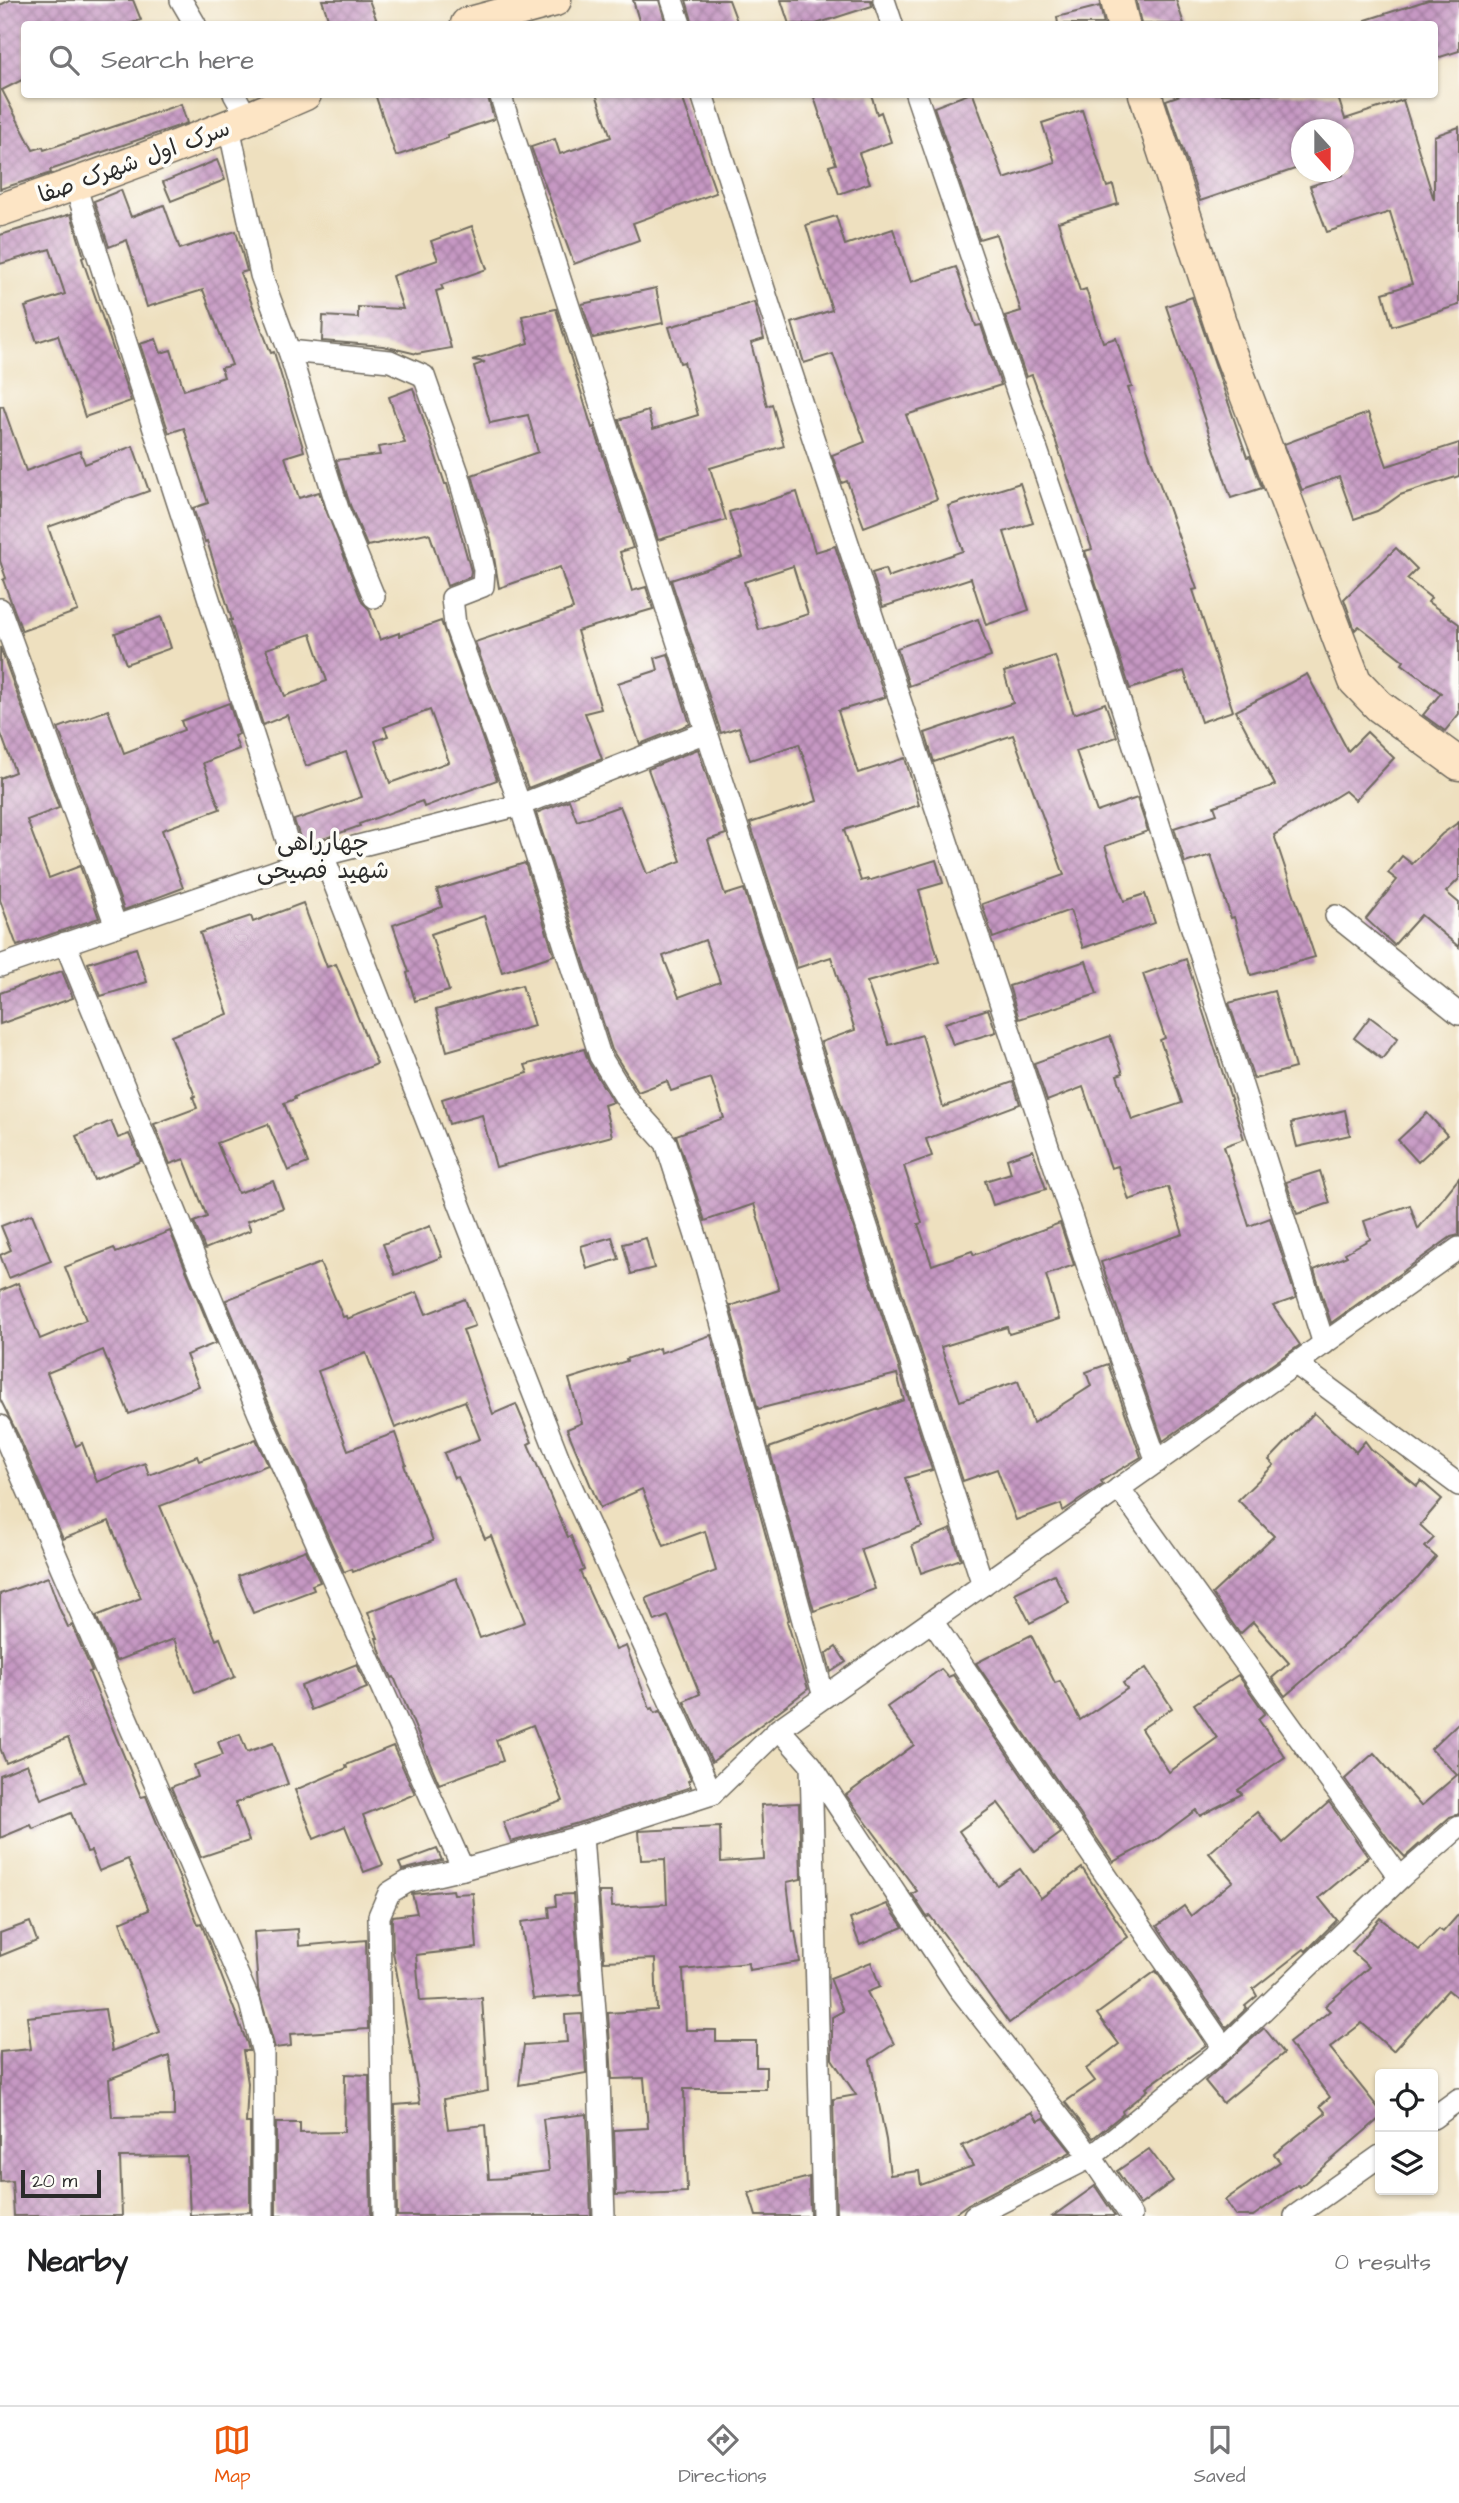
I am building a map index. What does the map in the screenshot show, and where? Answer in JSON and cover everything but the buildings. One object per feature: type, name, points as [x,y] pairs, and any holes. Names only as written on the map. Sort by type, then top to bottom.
[{"type":"street","points":[[181,0],[193,21]]},
{"type":"street","points":[[480,21],[555,0]]},
{"type":"street","points":[[672,0],[679,21]]},
{"type":"street","points":[[884,0],[891,21]]},
{"type":"street","points":[[1117,0],[1122,21]]},
{"type":"street","name":"سرک اول شهرک صفا","points":[[0,209],[75,185],[237,114],[291,98]]},
{"type":"street","points":[[501,98],[982,1585]]},
{"type":"street","points":[[703,98],[770,309],[1085,1260],[1157,1462]]},
{"type":"street","points":[[917,98],[1085,591],[1324,1344]]},
{"type":"street","points":[[1146,98],[1230,350],[1355,681],[1379,706],[1459,764]]},
{"type":"street","points":[[237,114],[261,275],[289,351],[338,509],[374,597]]},
{"type":"street","points":[[75,185],[295,865]]},
{"type":"street","points":[[289,351],[390,361],[424,376],[458,473],[484,570],[483,586],[452,598],[455,625],[520,805],[600,1056],[627,1100],[666,1143],[706,1267],[824,1697]]},
{"type":"street","points":[[0,609],[116,926]]},
{"type":"street","points":[[2,958],[65,943],[323,855],[520,805],[706,732]]},
{"type":"street","points":[[323,855],[561,1464],[712,1794]]},
{"type":"street","points":[[1336,916],[1459,1014]]},
{"type":"street","points":[[65,943],[259,1414],[463,1870]]},
{"type":"street","points":[[384,2216],[379,1916],[389,1893],[407,1882],[463,1870],[582,1836],[712,1794],[779,1729],[1458,1250]]},
{"type":"street","points":[[1296,1364],[1459,1485]]},
{"type":"street","points":[[0,1426],[250,2003],[263,2053],[263,2216]]},
{"type":"street","points":[[1119,1488],[1401,1878]]},
{"type":"street","points":[[932,1621],[1224,2048]]},
{"type":"street","points":[[779,1729],[811,1765],[958,1987],[1091,2157],[1131,2216]]},
{"type":"street","points":[[811,1765],[823,2216]]},
{"type":"street","points":[[974,2216],[1091,2157],[1224,2048],[1401,1878],[1459,1827]]},
{"type":"street","points":[[582,1836],[598,2052],[604,2216]]},
{"type":"street","points":[[1438,2114],[1459,2099]]},
{"type":"street","points":[[1295,2216],[1375,2160]]},
{"type":"district","name":"چهارراهی شهید فصیحی","points":[[323,856]]}]
